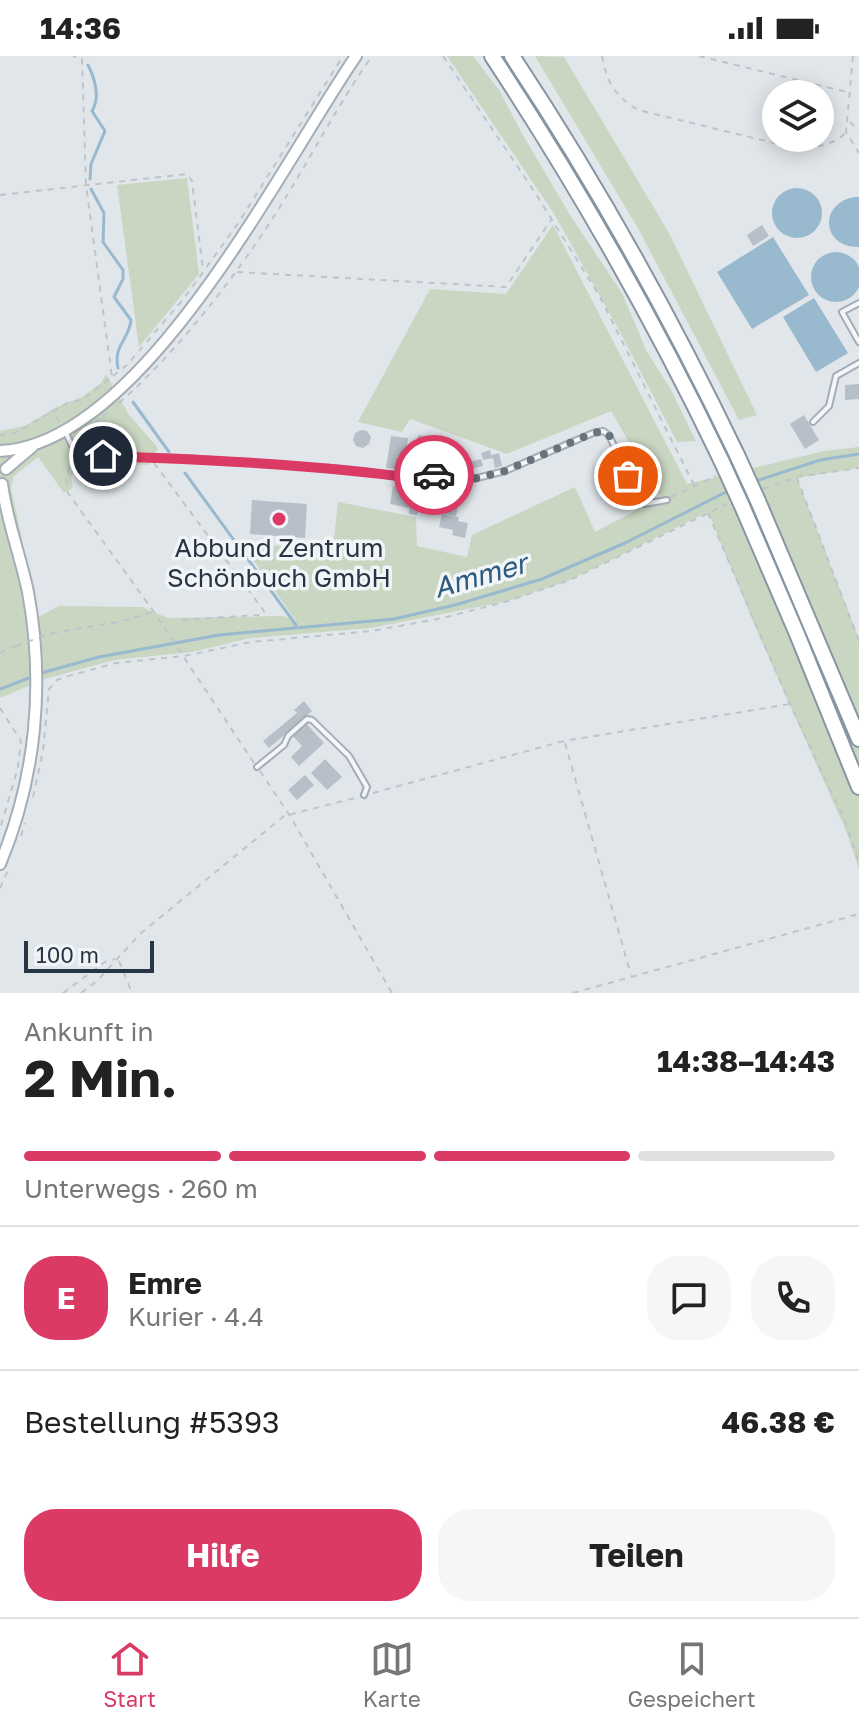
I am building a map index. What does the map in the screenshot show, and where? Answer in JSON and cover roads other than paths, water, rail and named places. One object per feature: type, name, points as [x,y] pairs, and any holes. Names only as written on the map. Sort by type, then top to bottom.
[{"type":"highway","points":[[492,56],[614,254],[721,460],[803,647],[859,787]]},
{"type":"highway","points":[[512,56],[643,271],[737,455],[761,495],[859,739]]},
{"type":"street","points":[[6,864],[26,782],[37,688],[27,587],[7,521],[1,485],[6,469],[34,445],[64,429],[110,396],[152,356],[242,238],[356,56]]},
{"type":"street","points":[[6,469],[0,453],[34,445]]},
{"type":"street","points":[[0,511],[7,521]]},
{"type":"lane","points":[[859,303],[842,312],[859,342]]},
{"type":"lane","points":[[813,422],[829,406],[836,376],[859,363]]},
{"type":"lane","points":[[64,429],[75,452],[103,456],[345,469],[405,477],[418,473],[465,481],[505,471],[603,431],[609,435],[637,496],[644,504],[667,500]]},
{"type":"lane","points":[[257,767],[284,745],[288,736],[307,719],[312,720],[356,765],[367,787],[364,795]]},
{"type":"water","points":[[797,188],[815,195],[822,213],[815,231],[797,238],[779,231],[772,213],[779,195]]},
{"type":"water","points":[[859,197],[859,247],[838,241],[829,225],[834,208]]},
{"type":"water","points":[[773,237],[809,295],[752,329],[717,272]]},
{"type":"water","points":[[827,254],[845,254],[859,268],[859,286],[845,300],[827,300],[813,286],[813,268]]},
{"type":"water","points":[[814,298],[848,353],[816,372],[783,317]]},
{"type":"waterway","points":[[88,65],[97,94],[92,111],[105,131],[91,164],[90,179]]},
{"type":"waterway","points":[[91,189],[104,213],[103,242],[123,270],[123,279],[114,297],[131,320],[119,348],[118,368]]},
{"type":"waterway","points":[[133,402],[169,452]]},
{"type":"waterway","name":"Ammer","points":[[753,482],[820,460],[859,454]]},
{"type":"waterway","points":[[185,473],[296,625]]},
{"type":"waterway","name":"Ammer","points":[[41,673],[99,657],[219,635],[394,619],[455,605],[542,579],[625,543],[730,490]]},
{"type":"waterway","name":"Ammer","points":[[0,689],[34,676]]},
{"type":"place","name":"Abbund Zentrum Schönbuch GmbH","points":[[279,519]]}]
